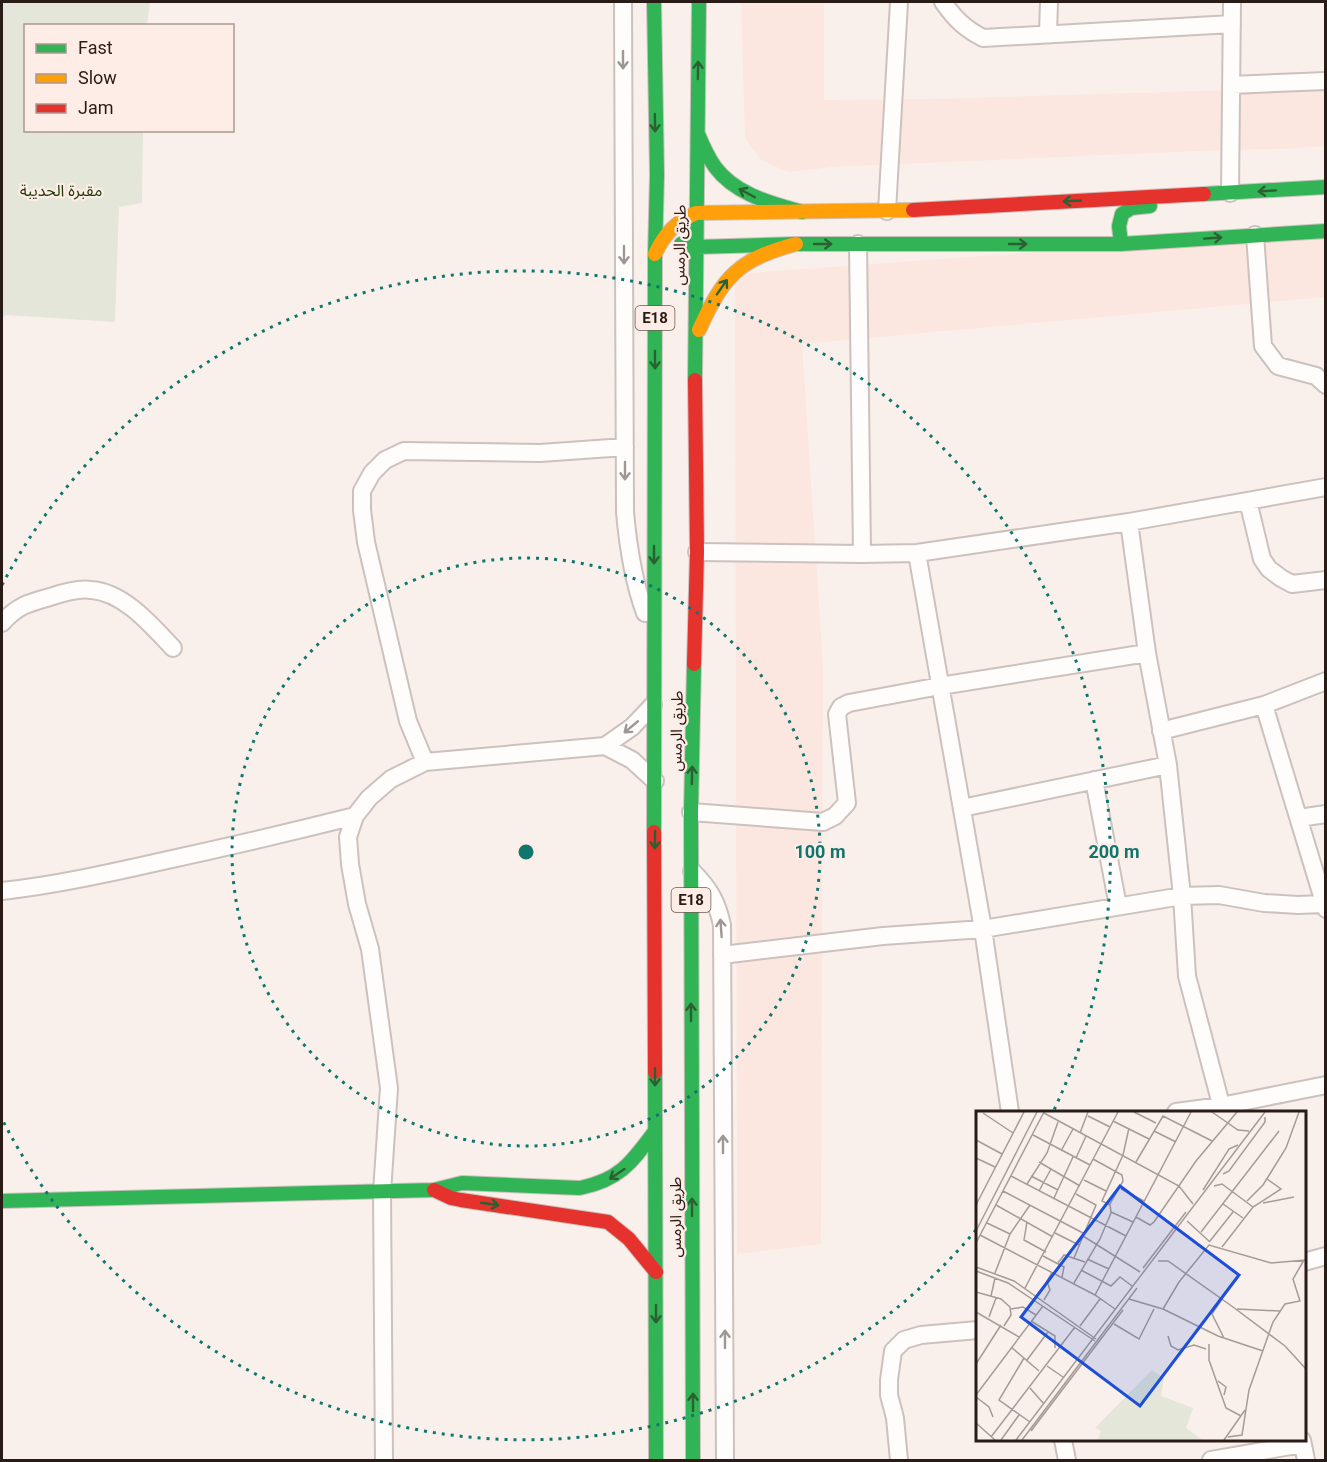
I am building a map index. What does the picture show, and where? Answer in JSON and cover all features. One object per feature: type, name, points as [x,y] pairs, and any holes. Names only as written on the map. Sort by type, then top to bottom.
[{"type":"main road","name":"طريق الرمس","points":[[654,2],[660,230],[655,255],[656,1461]]},
{"type":"main road","name":"طريق الرمس","points":[[693,1461],[691,813],[697,552],[695,339],[699,2]]},
{"type":"main road","points":[[697,133],[711,161],[733,185],[761,200],[802,212]]},
{"type":"main road","points":[[1326,187],[887,211],[696,213],[660,230],[682,245],[696,247],[796,244],[1121,244],[1326,231]]},
{"type":"main road","points":[[1121,244],[1120,218],[1132,206],[1212,204],[1223,200],[1230,193]]},
{"type":"main road","points":[[695,339],[718,290],[730,275],[746,262],[762,254],[796,244]]},
{"type":"main road","points":[[2,1201],[434,1190],[462,1183],[580,1188],[605,1182],[626,1168],[655,1131]]},
{"type":"main road","points":[[434,1190],[460,1200],[608,1222],[620,1229],[640,1249],[656,1272]]},
{"type":"street","points":[[623,2],[625,512],[630,561],[644,611],[654,634]]},
{"type":"street","points":[[887,211],[899,2]]},
{"type":"street","points":[[943,2],[953,17],[969,31],[983,38],[1232,24]]},
{"type":"street","points":[[1048,33],[1049,2]]},
{"type":"street","points":[[1230,193],[1232,2]]},
{"type":"street","points":[[1231,85],[1326,81]]},
{"type":"street","points":[[1255,236],[1263,346],[1278,366],[1316,376],[1326,385]]},
{"type":"street","points":[[858,244],[862,554]]},
{"type":"street","points":[[425,762],[408,721],[366,542],[362,491],[372,473],[385,460],[404,451],[540,453],[625,447]]},
{"type":"street","points":[[697,552],[917,553],[1129,522],[1326,487]]},
{"type":"street","points":[[1248,501],[1262,559],[1269,569],[1292,584],[1326,580]]},
{"type":"street","points":[[1129,522],[1147,653],[1167,765],[1182,896],[1187,976],[1222,1109]]},
{"type":"street","points":[[917,553],[983,929],[1010,1111]]},
{"type":"street","points":[[2,623],[13,611],[31,602],[89,589],[104,592],[131,607],[173,648]]},
{"type":"street","points":[[691,813],[823,822],[835,816],[846,803],[837,714],[841,707],[849,703],[940,686],[1147,653]]},
{"type":"street","points":[[1161,731],[1264,705],[1326,681]]},
{"type":"street","points":[[605,746],[632,727],[654,704]]},
{"type":"street","points":[[722,955],[883,936],[983,929],[1182,896],[1220,895],[1264,903],[1325,907],[1264,705]]},
{"type":"street","points":[[384,1461],[382,1191],[389,1088],[370,949],[357,904],[350,864],[348,837],[355,816],[369,798],[391,779],[425,762],[605,746],[632,760],[654,781]]},
{"type":"street","points":[[962,808],[1167,765]]},
{"type":"street","points":[[1094,780],[1118,906]]},
{"type":"street","points":[[1299,819],[1326,814]]},
{"type":"street","points":[[2,891],[31,888],[142,866],[265,839],[355,816]]},
{"type":"street","points":[[691,870],[711,892],[722,925],[725,1461]]},
{"type":"street","points":[[1199,1111],[1222,1109],[1326,1085]]},
{"type":"street","points":[[1306,1262],[1326,1256]]},
{"type":"street","points":[[899,1461],[889,1395],[893,1351],[904,1340],[921,1335],[976,1330]]},
{"type":"street","points":[[1063,1441],[1067,1461]]},
{"type":"street","points":[[1211,1461],[1304,1448]]},
{"type":"shaded area","points":[[741,2],[824,2],[824,100],[935,99],[1325,87],[1325,146],[833,167],[788,172],[761,160],[745,138]]},
{"type":"shaded area","points":[[1325,231],[1325,297],[802,344],[823,665],[821,1244],[737,1254],[735,274]]},
{"type":"green space","name":"مقبرة الحديبة","points":[[2,2],[150,2],[147,24],[24,24],[24,132],[143,132],[142,203],[119,207],[115,322],[6,315],[2,318]]},
{"type":"traffic: fast","points":[[654,2],[657,175],[654,832]]},
{"type":"traffic: fast","points":[[695,380],[699,2]]},
{"type":"traffic: fast","points":[[698,134],[715,167],[733,185],[755,197],[802,212]]},
{"type":"traffic: fast","points":[[1204,194],[1326,187]]},
{"type":"traffic: fast","points":[[1121,244],[1119,226],[1122,214],[1131,208],[1150,206]]},
{"type":"traffic: fast","points":[[681,244],[696,247],[796,244],[1121,244],[1326,231]]},
{"type":"traffic: fast","points":[[693,1460],[691,812],[694,664]]},
{"type":"traffic: fast","points":[[655,1072],[656,1460]]},
{"type":"traffic: fast","points":[[2,1201],[434,1190],[462,1183],[580,1188],[594,1185],[615,1175],[632,1161],[655,1131]]},
{"type":"traffic: slow","points":[[655,254],[671,229],[696,213],[913,210]]},
{"type":"traffic: slow","points":[[699,330],[716,296],[735,273],[760,256],[796,244]]},
{"type":"traffic: jam","points":[[913,210],[1204,194]]},
{"type":"traffic: jam","points":[[694,664],[697,552],[695,380]]},
{"type":"traffic: jam","points":[[654,832],[655,1072]]},
{"type":"traffic: jam","points":[[434,1190],[461,1200],[608,1222],[629,1239],[656,1272]]}]
